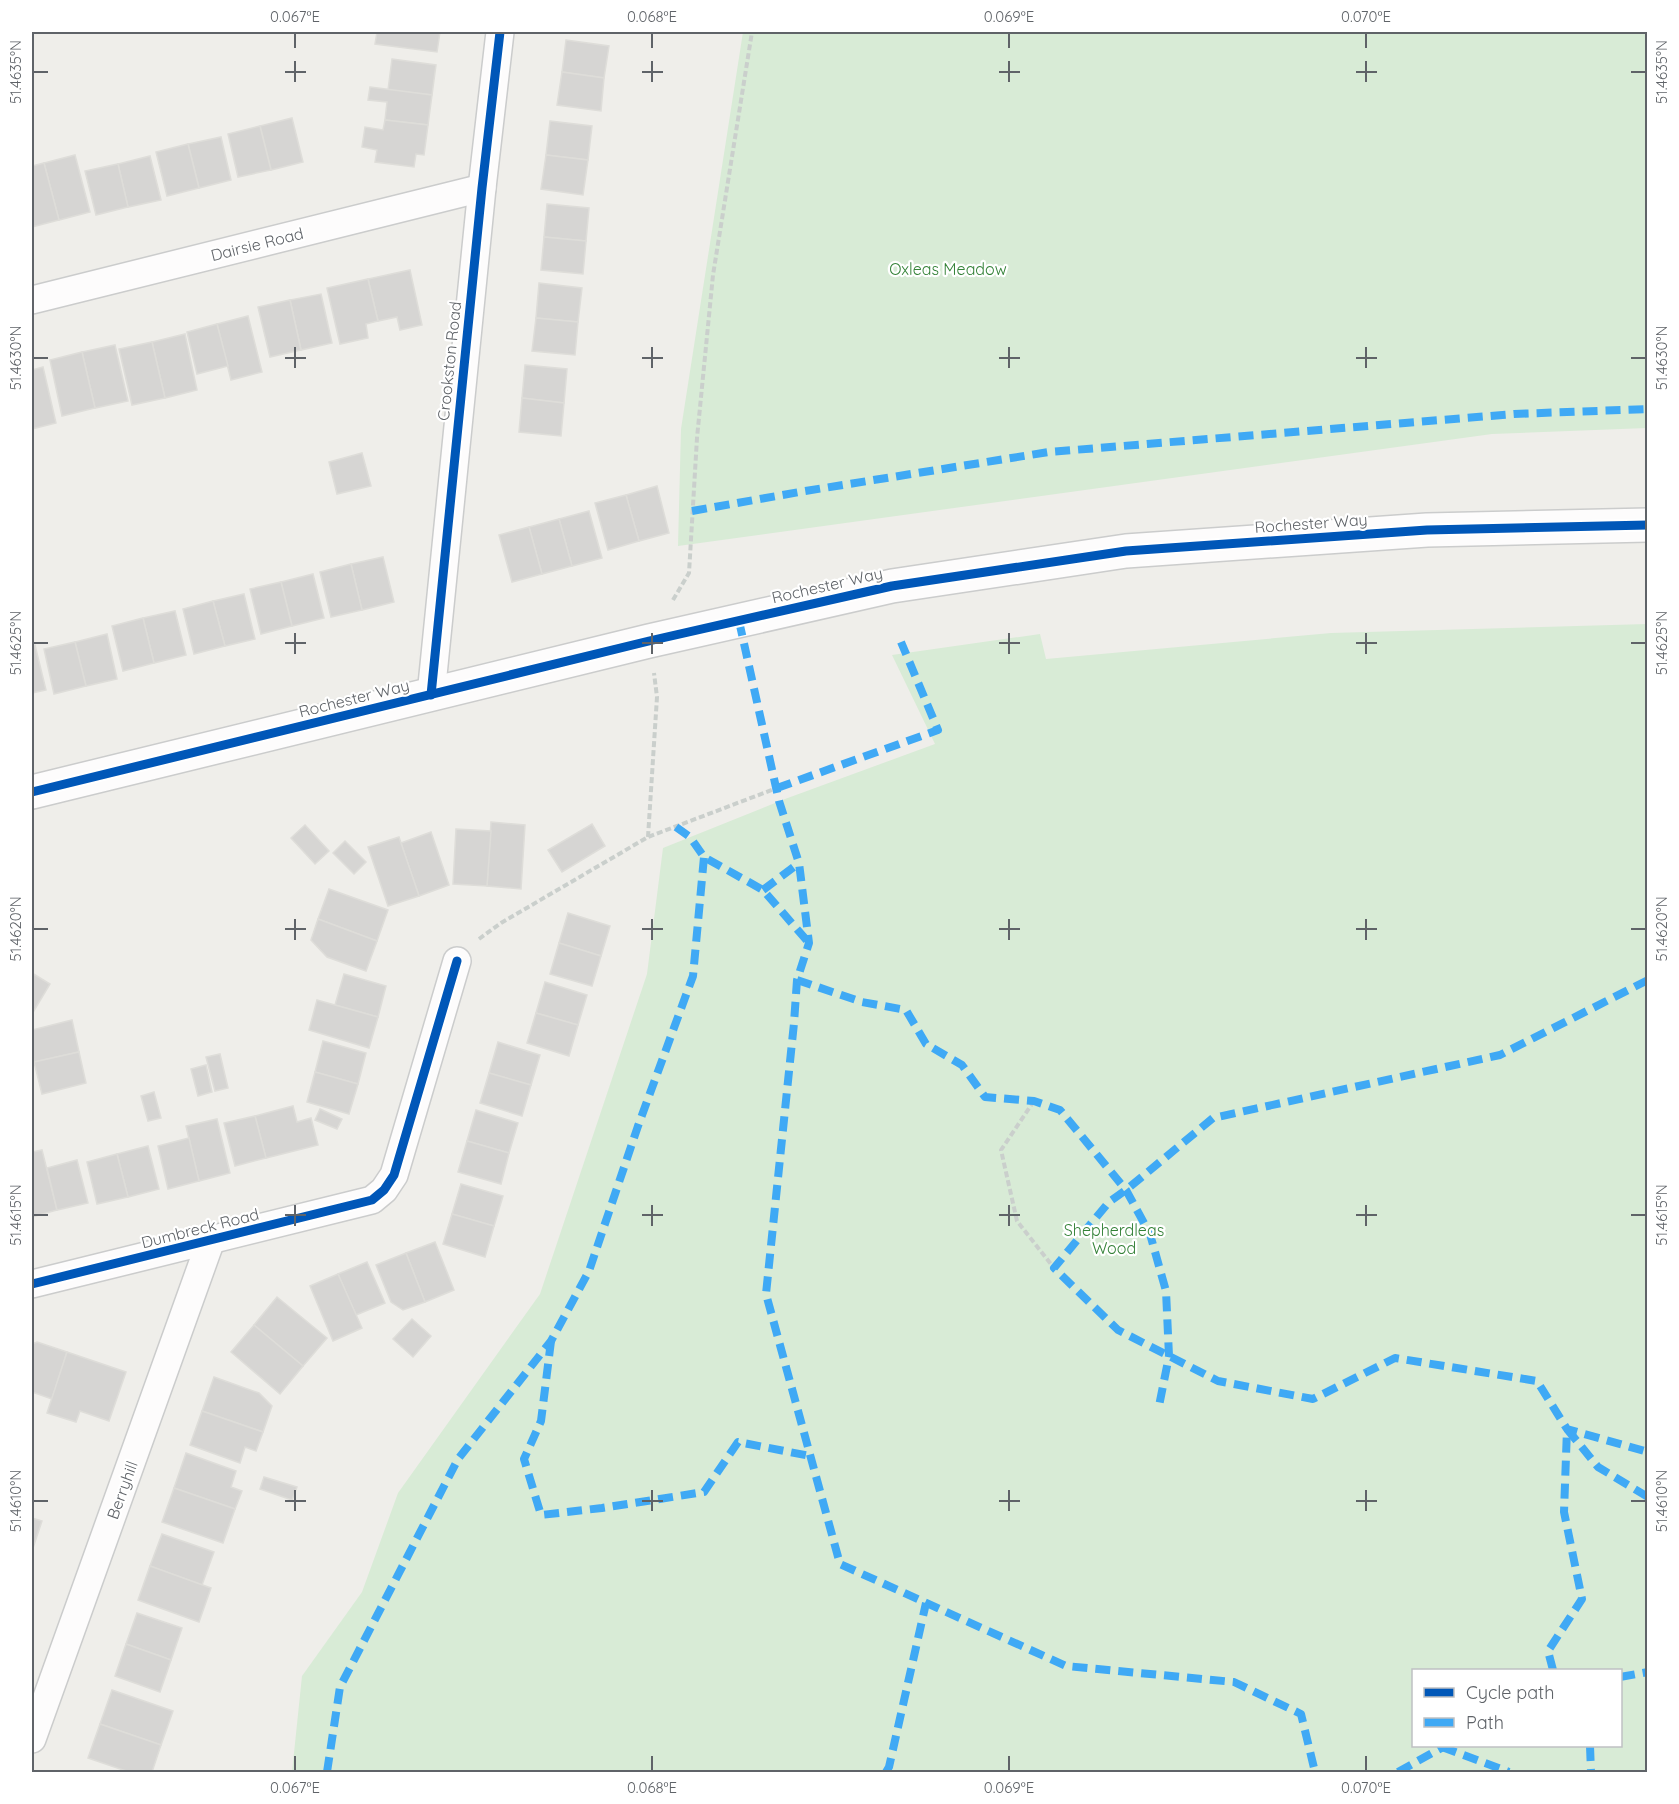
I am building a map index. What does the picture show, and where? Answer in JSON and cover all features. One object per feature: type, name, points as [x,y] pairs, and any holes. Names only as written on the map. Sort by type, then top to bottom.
[{"type":"street","name":"Crookston Road","points":[[430,695],[500,32]]},
{"type":"street","name":"Dairsie Road","points":[[32,300],[482,188]]},
{"type":"street","name":"Rochester Way","points":[[32,792],[650,641],[892,586],[1126,551],[1427,530],[1647,525]]},
{"type":"street","name":"Dumbreck Road","points":[[32,1284],[372,1200],[384,1190],[394,1175],[457,961]]},
{"type":"street","name":"Berryhill","points":[[32,1739],[211,1240]]},
{"type":"path","points":[[689,573],[697,438],[713,275],[752,32]]},
{"type":"path","points":[[648,837],[657,697]]},
{"type":"path","points":[[457,961],[482,936],[648,837],[777,788]]},
{"type":"path","points":[[1034,1101],[1002,1150],[1017,1221],[1054,1268]]},
{"type":"green space","name":"Oxleas Meadow","points":[[743,32],[1647,32],[1647,428],[1492,434],[678,546],[681,429]]},
{"type":"green space","name":"Shepherdleas Wood","points":[[1647,624],[1647,1772],[292,1772],[302,1676],[362,1592],[398,1493],[540,1294],[647,974],[663,848],[785,799],[935,744],[892,655],[1040,634],[1046,659],[1331,633]]},
{"type":"building","points":[[377,32],[440,32],[437,52],[375,44]]},
{"type":"building","points":[[566,40],[609,46],[604,78],[562,72]]},
{"type":"building","points":[[392,59],[436,65],[432,95],[388,90]]},
{"type":"building","points":[[562,72],[604,78],[601,111],[557,105]]},
{"type":"building","points":[[370,87],[432,95],[428,125],[385,120],[387,102],[368,100]]},
{"type":"building","points":[[292,118],[303,162],[271,170],[260,126]]},
{"type":"building","points":[[385,120],[428,125],[424,155],[416,154],[414,167],[375,162],[377,150],[362,147],[365,127],[383,130]]},
{"type":"building","points":[[550,121],[592,126],[588,160],[546,155]]},
{"type":"building","points":[[260,126],[271,170],[238,177],[228,134]]},
{"type":"building","points":[[221,137],[231,180],[199,188],[188,144]]},
{"type":"building","points":[[188,144],[199,188],[167,196],[156,152]]},
{"type":"building","points":[[75,155],[90,212],[59,220],[44,163]]},
{"type":"building","points":[[546,155],[588,160],[583,195],[541,189]]},
{"type":"building","points":[[150,156],[161,200],[128,207],[118,164]]},
{"type":"building","points":[[44,163],[59,220],[32,227],[32,166]]},
{"type":"building","points":[[118,164],[128,207],[96,215],[85,171]]},
{"type":"building","points":[[547,204],[589,208],[586,241],[544,237]]},
{"type":"building","points":[[544,237],[586,241],[583,274],[541,270]]},
{"type":"building","points":[[410,270],[422,325],[400,330],[397,317],[378,321],[368,279]]},
{"type":"building","points":[[368,279],[378,321],[366,324],[368,338],[340,344],[327,288]]},
{"type":"building","points":[[539,283],[582,288],[578,322],[536,318]]},
{"type":"building","points":[[321,294],[332,343],[301,350],[290,300]]},
{"type":"building","points":[[290,300],[301,350],[270,357],[258,307]]},
{"type":"building","points":[[248,316],[262,372],[231,380],[217,324]]},
{"type":"building","points":[[536,318],[578,322],[575,355],[532,351]]},
{"type":"building","points":[[217,324],[228,366],[197,374],[187,332]]},
{"type":"building","points":[[185,334],[197,390],[165,398],[152,342]]},
{"type":"building","points":[[152,342],[165,398],[132,405],[119,349]]},
{"type":"building","points":[[115,345],[128,401],[95,408],[82,352]]},
{"type":"building","points":[[82,352],[95,408],[62,416],[50,360]]},
{"type":"building","points":[[525,365],[567,369],[564,403],[522,398]]},
{"type":"building","points":[[43,367],[56,423],[32,429],[32,370]]},
{"type":"building","points":[[522,398],[564,403],[561,436],[519,432]]},
{"type":"building","points":[[362,453],[371,486],[337,494],[329,462]]},
{"type":"building","points":[[657,486],[669,533],[639,541],[626,495]]},
{"type":"building","points":[[626,495],[639,541],[608,550],[595,503]]},
{"type":"building","points":[[589,511],[602,558],[572,566],[559,519]]},
{"type":"building","points":[[559,519],[572,566],[542,574],[529,527]]},
{"type":"building","points":[[529,527],[542,574],[512,582],[499,535]]},
{"type":"building","points":[[383,557],[394,602],[362,610],[351,564]]},
{"type":"building","points":[[351,564],[362,610],[331,617],[320,572]]},
{"type":"building","points":[[313,574],[324,618],[292,626],[281,582]]},
{"type":"building","points":[[281,582],[292,626],[261,634],[250,589]]},
{"type":"building","points":[[244,594],[255,639],[225,646],[213,601]]},
{"type":"building","points":[[213,601],[225,646],[194,654],[183,609]]},
{"type":"building","points":[[175,611],[186,655],[154,663],[143,618]]},
{"type":"building","points":[[143,618],[154,663],[123,671],[112,626]]},
{"type":"building","points":[[107,634],[117,679],[86,686],[75,642]]},
{"type":"building","points":[[75,642],[86,686],[54,694],[44,649]]},
{"type":"building","points":[[32,645],[35,645],[46,690],[32,693]]},
{"type":"building","points":[[491,822],[525,825],[521,889],[487,886]]},
{"type":"building","points":[[592,824],[605,846],[562,872],[548,850]]},
{"type":"building","points":[[305,825],[329,851],[315,864],[291,838]]},
{"type":"building","points":[[456,829],[491,831],[487,886],[453,884]]},
{"type":"building","points":[[431,832],[449,885],[419,896],[401,843]]},
{"type":"building","points":[[399,837],[419,896],[388,906],[368,847]]},
{"type":"building","points":[[345,841],[366,862],[354,874],[333,853]]},
{"type":"building","points":[[329,889],[388,910],[377,941],[318,919]]},
{"type":"building","points":[[568,913],[610,926],[601,956],[559,943]]},
{"type":"building","points":[[318,919],[377,941],[366,971],[327,957],[311,940]]},
{"type":"building","points":[[559,943],[601,956],[592,986],[550,974]]},
{"type":"building","points":[[32,973],[50,984],[32,1014]]},
{"type":"building","points":[[344,974],[386,986],[378,1017],[335,1005]]},
{"type":"building","points":[[545,982],[587,995],[578,1025],[536,1013]]},
{"type":"building","points":[[317,1000],[378,1017],[369,1048],[309,1030]]},
{"type":"building","points":[[536,1013],[578,1025],[569,1056],[527,1043]]},
{"type":"building","points":[[72,1020],[79,1052],[34,1062],[32,1030]]},
{"type":"building","points":[[323,1041],[366,1053],[358,1084],[315,1072]]},
{"type":"building","points":[[498,1042],[540,1055],[531,1085],[489,1073]]},
{"type":"building","points":[[79,1052],[86,1083],[42,1094],[34,1062]]},
{"type":"building","points":[[220,1054],[228,1088],[215,1091],[206,1057]]},
{"type":"building","points":[[206,1065],[212,1092],[198,1096],[191,1069]]},
{"type":"building","points":[[315,1072],[358,1084],[349,1114],[307,1102]]},
{"type":"building","points":[[489,1073],[531,1085],[522,1116],[480,1103]]},
{"type":"building","points":[[154,1092],[161,1118],[148,1121],[141,1096]]},
{"type":"building","points":[[293,1106],[297,1122],[311,1118],[318,1145],[266,1158],[255,1116]]},
{"type":"building","points":[[320,1109],[342,1119],[337,1129],[315,1120]]},
{"type":"building","points":[[476,1110],[518,1123],[509,1153],[467,1141]]},
{"type":"building","points":[[255,1116],[266,1158],[235,1166],[224,1123]]},
{"type":"building","points":[[217,1119],[230,1173],[199,1181],[186,1126]]},
{"type":"building","points":[[189,1138],[199,1181],[168,1189],[158,1146]]},
{"type":"building","points":[[467,1141],[509,1153],[501,1184],[458,1172]]},
{"type":"building","points":[[148,1146],[159,1189],[128,1197],[117,1154]]},
{"type":"building","points":[[42,1150],[57,1210],[32,1217],[32,1152]]},
{"type":"building","points":[[117,1154],[128,1197],[97,1204],[87,1162]]},
{"type":"building","points":[[77,1160],[88,1203],[57,1210],[47,1168]]},
{"type":"building","points":[[461,1184],[503,1196],[494,1226],[452,1214]]},
{"type":"building","points":[[452,1214],[494,1226],[485,1257],[443,1244]]},
{"type":"building","points":[[435,1242],[454,1290],[425,1302],[406,1253]]},
{"type":"building","points":[[406,1253],[425,1302],[403,1310],[391,1302],[376,1265]]},
{"type":"building","points":[[367,1262],[385,1303],[356,1315],[338,1274]]},
{"type":"building","points":[[338,1274],[362,1328],[333,1341],[310,1286]]},
{"type":"building","points":[[277,1297],[327,1338],[303,1366],[254,1325]]},
{"type":"building","points":[[412,1319],[431,1336],[413,1357],[393,1339]]},
{"type":"building","points":[[254,1325],[303,1366],[280,1394],[231,1352]]},
{"type":"building","points":[[37,1342],[67,1352],[52,1399],[32,1392],[32,1344]]},
{"type":"building","points":[[67,1352],[126,1372],[109,1421],[80,1411],[76,1422],[47,1413]]},
{"type":"building","points":[[214,1377],[259,1393],[272,1406],[263,1432],[202,1411]]},
{"type":"building","points":[[202,1411],[263,1432],[256,1451],[245,1447],[240,1463],[190,1445]]},
{"type":"building","points":[[186,1453],[236,1471],[231,1487],[242,1491],[235,1509],[174,1488]]},
{"type":"building","points":[[264,1477],[297,1487],[292,1500],[260,1489]]},
{"type":"building","points":[[174,1488],[235,1509],[223,1543],[162,1522]]},
{"type":"building","points":[[32,1518],[42,1521],[32,1551]]},
{"type":"building","points":[[162,1534],[214,1552],[202,1585],[150,1566]]},
{"type":"building","points":[[150,1566],[211,1588],[199,1622],[138,1600]]},
{"type":"building","points":[[137,1613],[182,1628],[171,1660],[126,1644]]},
{"type":"building","points":[[126,1644],[171,1660],[160,1692],[115,1676]]},
{"type":"building","points":[[112,1690],[173,1711],[161,1745],[100,1724]]},
{"type":"building","points":[[100,1724],[161,1745],[152,1772],[129,1772],[88,1758]]},
{"type":"marked path","points":[[692,511],[1049,452],[1514,414],[1648,409]]},
{"type":"marked path","points":[[739,621],[779,801],[799,863],[809,943],[797,980],[766,1294],[840,1564],[1066,1666],[1234,1682],[1301,1714],[1315,1772]]},
{"type":"marked path","points":[[777,788],[938,730],[901,642]]},
{"type":"marked path","points":[[676,827],[690,837],[704,857],[763,890],[809,943]]},
{"type":"marked path","points":[[327,1772],[340,1687],[458,1459],[551,1341],[589,1271],[638,1126],[693,976],[704,857]]},
{"type":"marked path","points":[[763,890],[799,863]]},
{"type":"marked path","points":[[797,980],[862,1002],[906,1010],[926,1044],[962,1065],[985,1097],[1034,1101],[1060,1110],[1126,1190],[1150,1234],[1166,1291],[1169,1356],[1159,1406]]},
{"type":"marked path","points":[[1648,980],[1500,1055],[1213,1118],[1109,1202],[1054,1268],[1118,1330],[1218,1381],[1313,1399],[1395,1358],[1537,1381],[1567,1429],[1648,1452]]},
{"type":"marked path","points":[[551,1341],[541,1421],[524,1459],[541,1515],[704,1492],[738,1442],[810,1456]]},
{"type":"marked path","points":[[1567,1429],[1598,1467],[1648,1497]]},
{"type":"marked path","points":[[1553,1669],[1548,1651],[1582,1599],[1564,1512],[1567,1429]]},
{"type":"marked path","points":[[886,1772],[926,1603]]},
{"type":"marked path","points":[[1622,1677],[1648,1672]]},
{"type":"marked path","points":[[1442,1747],[1509,1772]]},
{"type":"marked path","points":[[1398,1772],[1443,1747]]},
{"type":"marked path","points":[[1590,1747],[1591,1772]]},
{"type":"cycle path","points":[[431,695],[500,32]]},
{"type":"cycle path","points":[[32,792],[649,641],[892,586],[1126,551],[1427,530],[1648,525]]},
{"type":"cycle path","points":[[32,1284],[372,1200],[384,1190],[394,1175],[457,961]]}]
